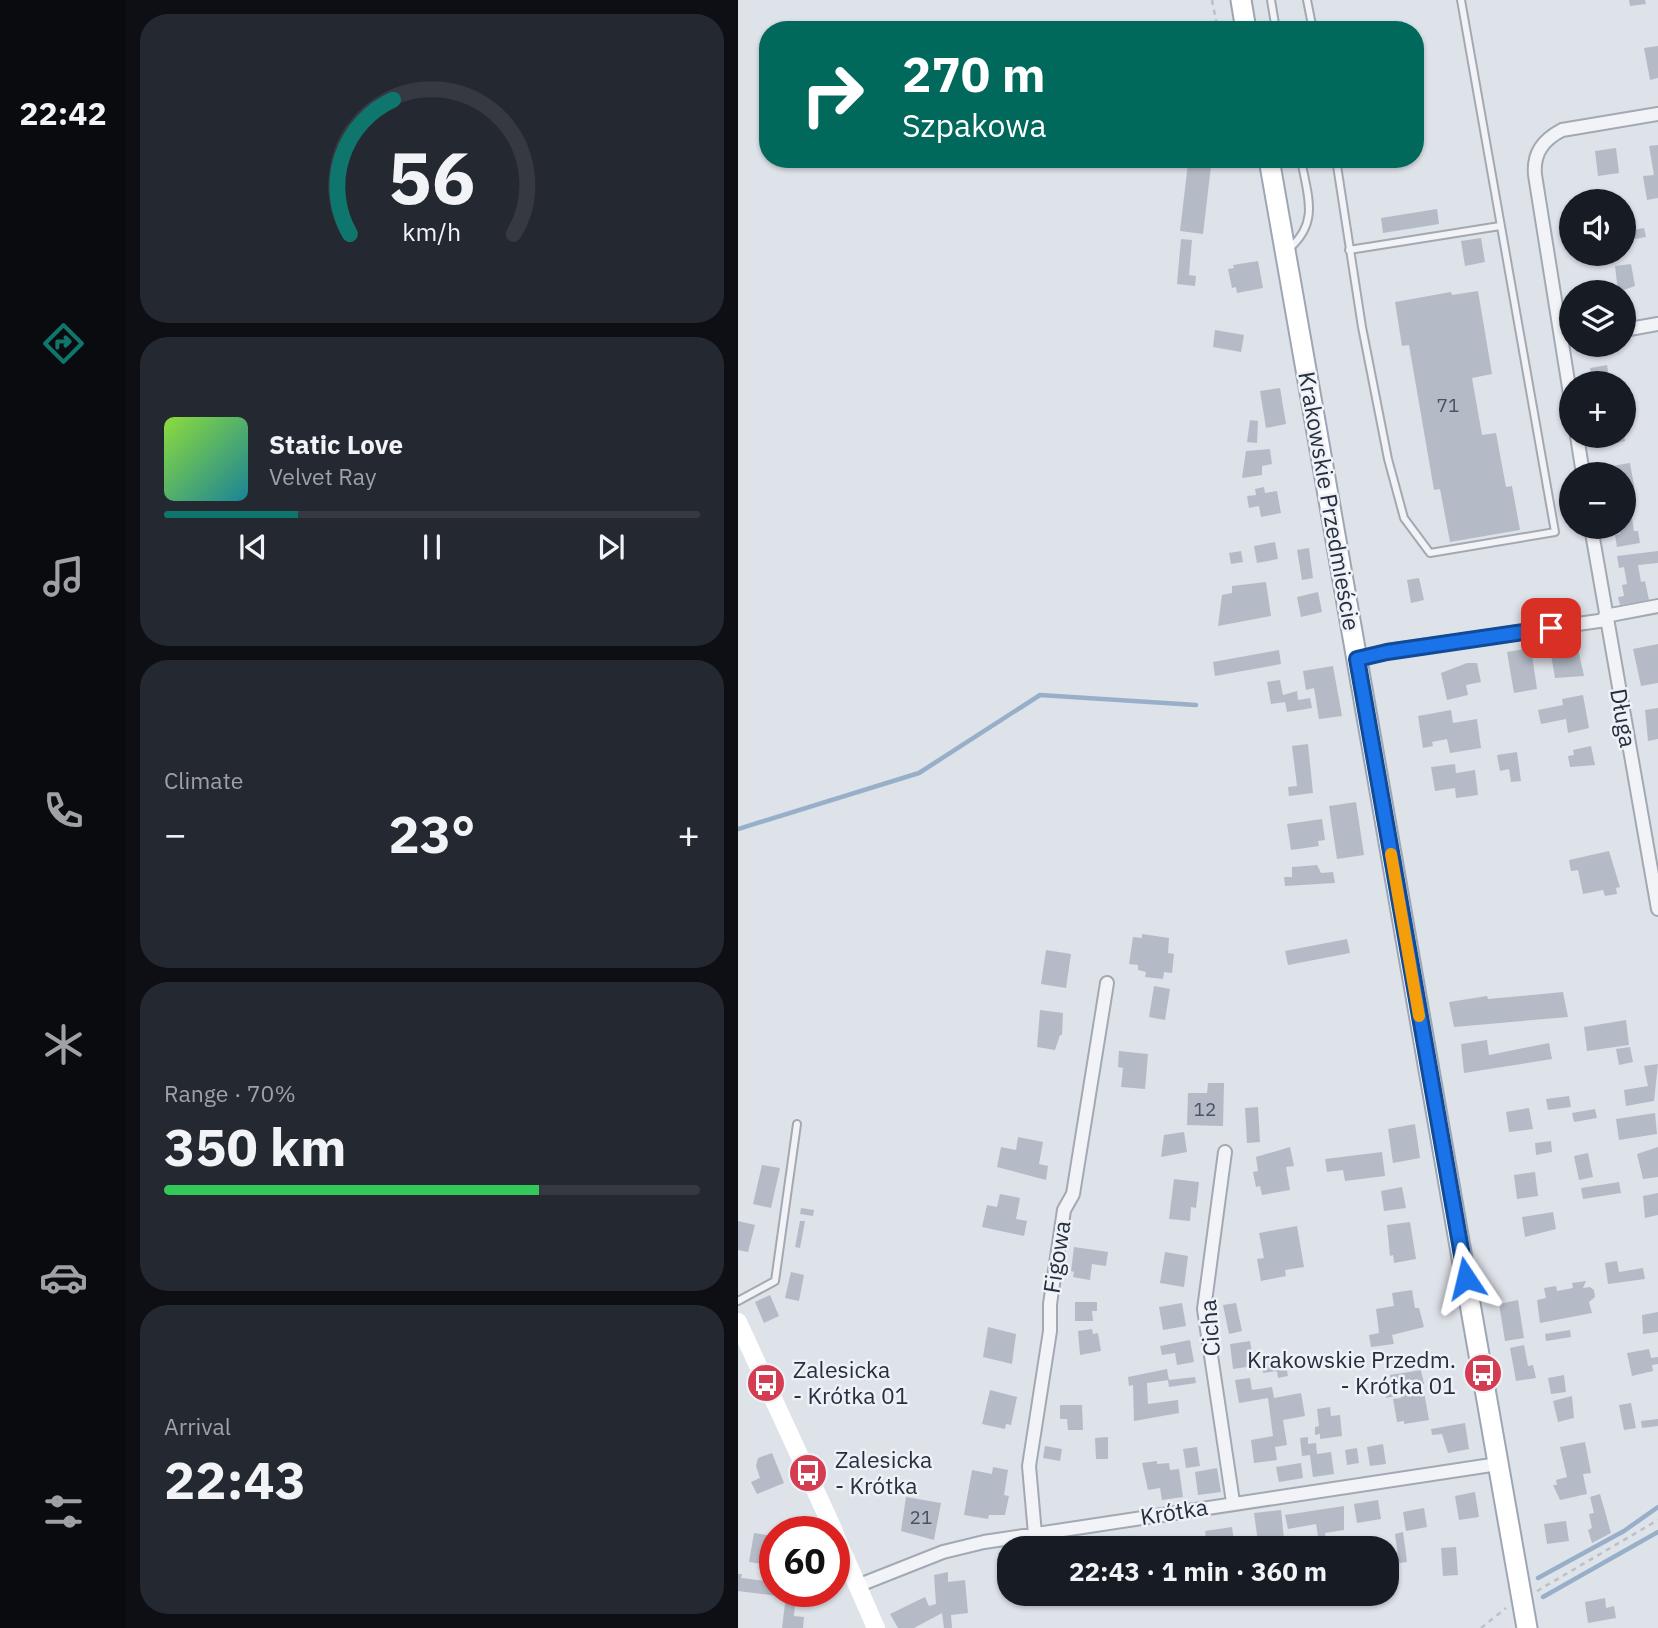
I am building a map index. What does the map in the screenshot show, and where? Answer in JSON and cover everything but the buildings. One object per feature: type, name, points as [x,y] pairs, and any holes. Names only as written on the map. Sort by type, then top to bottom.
[{"type":"main road","points":[[1241,0],[1244,21]]},
{"type":"main road","name":"Krakowskie Przedmieście","points":[[1271,168],[1527,1628]]},
{"type":"street","points":[[1559,302],[1534,164],[1542,144],[1562,130],[1657,114]]},
{"type":"street","points":[[1636,328],[1657,324]]},
{"type":"street","name":"Długa","points":[[1593,539],[1605,618],[1653,859],[1657,909]]},
{"type":"street","points":[[1357,659],[1657,607]]},
{"type":"street","name":"Figowa","points":[[1035,1534],[1028,1474],[1050,1331],[1050,1304],[1064,1210],[1073,1194],[1107,983]]},
{"type":"street","name":"Cicha","points":[[1224,1153],[1204,1309],[1233,1502]]},
{"type":"street","points":[[738,1322],[827,1516]]},
{"type":"street","name":"Krótka","points":[[857,1586],[943,1552],[1035,1534],[1498,1464]]},
{"type":"street","points":[[850,1570],[876,1628]]},
{"type":"lane","points":[[1271,0],[1274,21]]},
{"type":"lane","points":[[1307,0],[1311,21]]},
{"type":"lane","points":[[1337,168],[1349,250],[1391,471],[1404,518],[1430,553],[1555,533],[1461,0]]},
{"type":"lane","points":[[1286,252],[1304,236],[1309,225],[1309,206],[1303,168]]},
{"type":"lane","points":[[1349,250],[1500,226]]},
{"type":"lane","points":[[738,1301],[775,1281],[797,1124]]},
{"type":"path","points":[[1212,0],[1216,21]]},
{"type":"path","points":[[1535,1592],[1657,1520]]},
{"type":"path","points":[[1481,1628],[1512,1605]]},
{"type":"waterway","points":[[738,829],[919,773],[1040,695],[1196,705]]},
{"type":"waterway","points":[[1538,1578],[1624,1531],[1658,1507]]},
{"type":"waterway","points":[[1543,1597],[1658,1532]]},
{"type":"slow traffic","points":[[1391,854],[1419,1016]]},
{"type":"place","name":"Krakowskie Przedm. - Krótka 01","points":[[1483,1373]]},
{"type":"place","name":"Zalesicka - Krótka 01","points":[[766,1383]]},
{"type":"place","name":"Zalesicka - Krótka","points":[[808,1473]]},
{"type":"route","points":[[1466,1278],[1357,659],[1387,652],[1551,628]]}]
